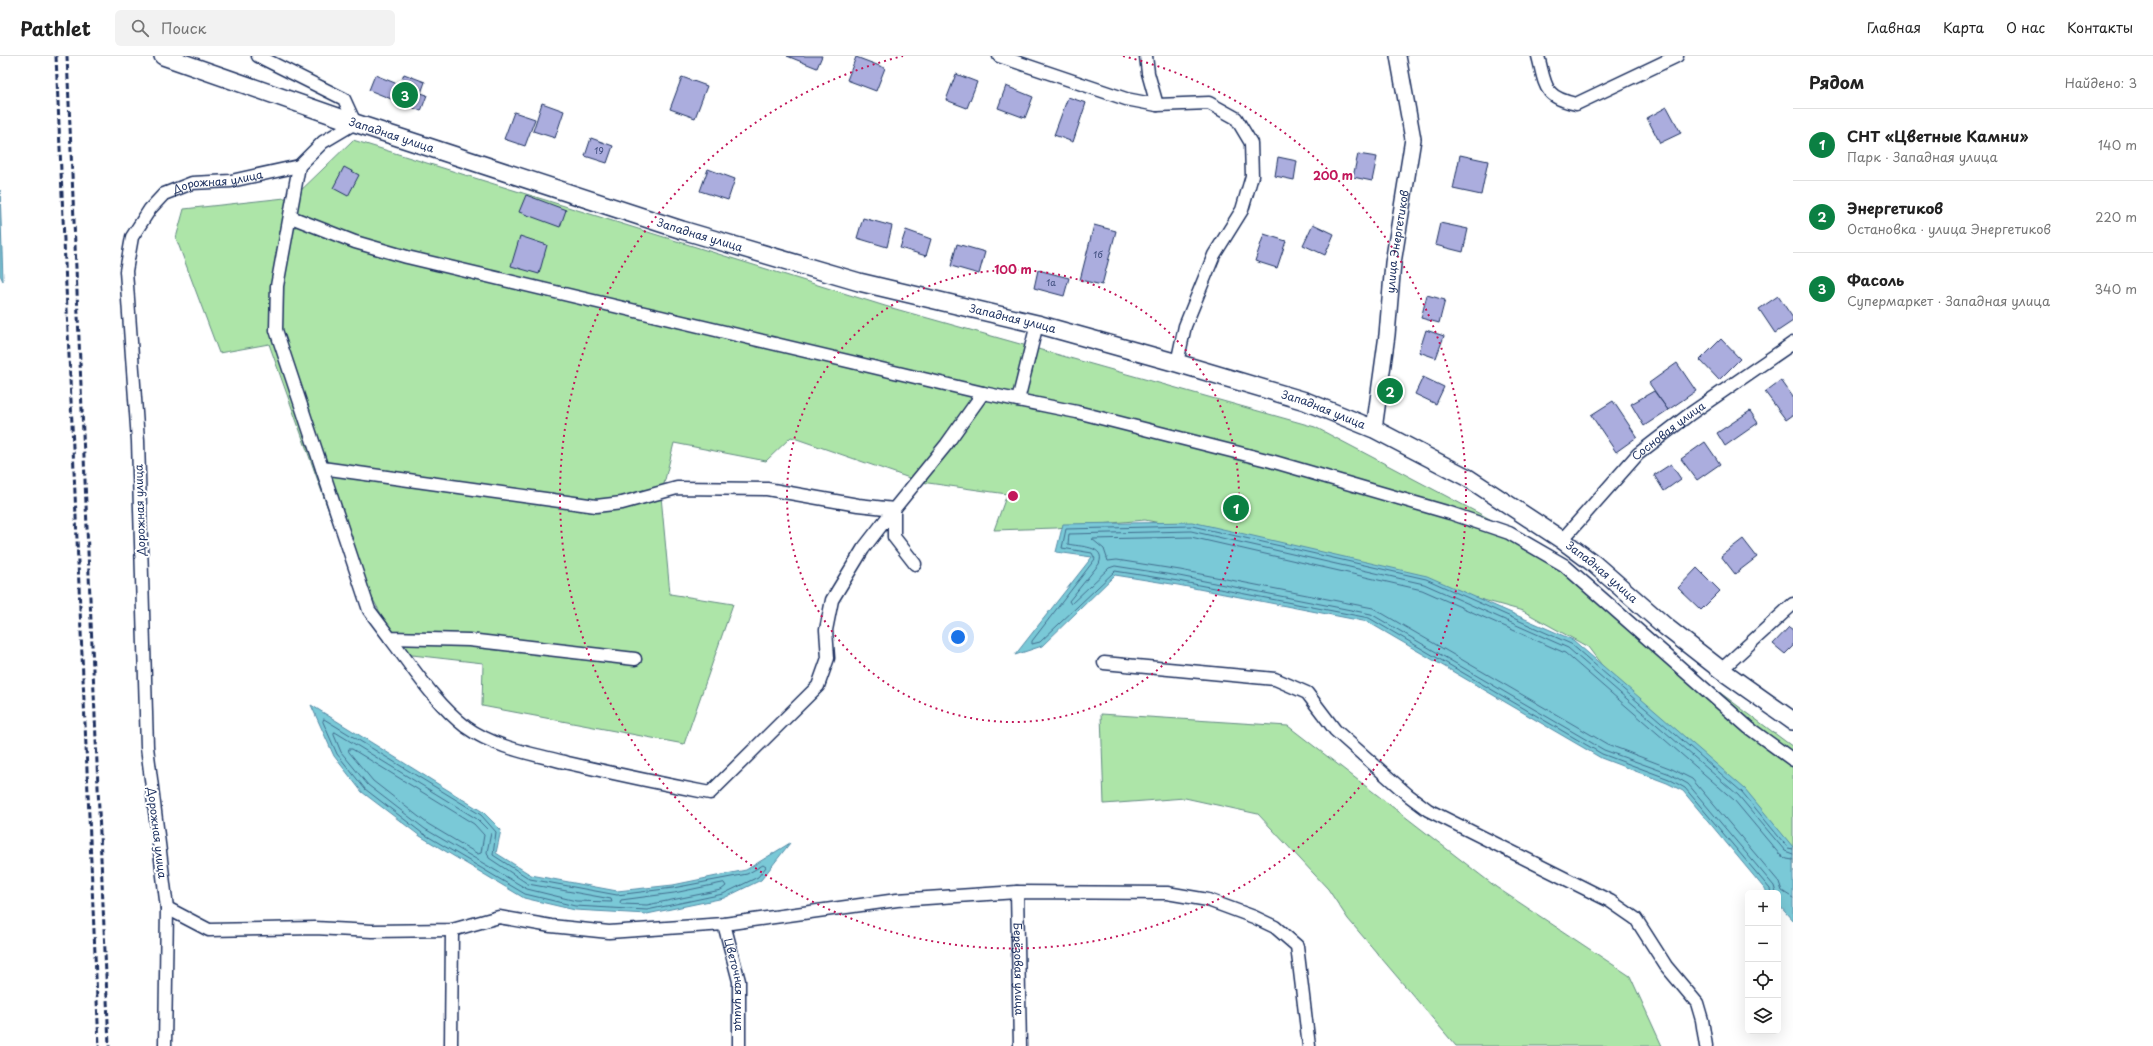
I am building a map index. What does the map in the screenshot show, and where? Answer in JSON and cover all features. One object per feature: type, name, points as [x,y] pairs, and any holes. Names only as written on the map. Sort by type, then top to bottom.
[{"type":"main road","name":"Западная улица","points":[[163,56],[355,123],[689,232],[859,282],[1037,324],[1177,363],[1305,402],[1374,429],[1468,478],[1562,540],[1721,670],[1793,722]]},
{"type":"street","points":[[258,56],[344,99],[355,123],[323,142],[299,166],[291,217],[277,286],[276,330],[369,610],[443,707],[467,727],[492,742],[539,756],[642,780],[710,793],[818,686],[828,658],[826,630],[832,600],[863,549],[946,445],[983,393]]},
{"type":"street","points":[[999,56],[1126,99],[1157,106],[1209,103],[1236,118],[1251,143],[1252,176],[1242,210],[1214,255],[1185,326],[1177,363]]},
{"type":"street","points":[[1146,56],[1148,73],[1157,106]]},
{"type":"street","name":"улица Энергетиков","points":[[1374,429],[1387,335],[1393,263],[1413,139],[1398,56]]},
{"type":"street","points":[[1538,56],[1550,93],[1559,100],[1576,104],[1677,56]]},
{"type":"street","name":"Дорожная улица","points":[[164,1046],[167,908],[147,747],[138,440],[126,271],[127,256],[132,237],[150,209],[164,194],[192,183],[231,180],[299,166]]},
{"type":"street","points":[[291,217],[355,242],[408,257],[983,393],[1076,412],[1271,462],[1450,513],[1509,533],[1564,565],[1749,728],[1793,760]]},
{"type":"street","points":[[1018,400],[1037,324]]},
{"type":"street","name":"Сосновая улица","points":[[1562,540],[1638,454],[1690,414],[1793,343]]},
{"type":"street","points":[[322,468],[596,506],[622,503],[677,488],[767,489],[858,505],[894,509]]},
{"type":"street","points":[[894,509],[894,537],[915,564]]},
{"type":"street","points":[[1721,670],[1793,604]]},
{"type":"street","points":[[390,638],[469,640],[635,659]]},
{"type":"street","points":[[1104,663],[1275,679],[1307,693],[1335,730],[1408,795],[1428,810],[1610,902],[1636,919],[1666,966],[1696,1003],[1702,1020],[1706,1046]]},
{"type":"street","points":[[167,908],[209,930],[315,928],[372,931],[452,930],[499,917],[551,926],[609,932],[724,924],[897,900],[1017,892],[1167,892],[1208,900],[1275,927],[1297,946],[1309,1046]]},
{"type":"street","name":"Берёзовая улица","points":[[1017,892],[1020,1046]]},
{"type":"street","name":"Цветочная улица","points":[[724,924],[739,981],[739,1046]]},
{"type":"street","points":[[451,1046],[452,930]]},
{"type":"green space","points":[[353,140],[885,306],[1315,427],[1543,547],[1687,668],[1793,747],[1793,872],[1613,680],[1588,647],[1523,611],[1325,556],[1145,520],[1056,528],[994,530],[1007,494],[921,482],[791,437],[766,461],[674,443],[661,496],[670,594],[733,604],[684,744],[482,706],[483,663],[403,654],[337,534],[269,344],[219,353],[176,238],[184,209],[294,197]]},
{"type":"green space","points":[[1101,714],[1288,726],[1496,887],[1630,976],[1662,1046],[1456,1046],[1348,919],[1328,889],[1258,814],[1185,798],[1104,804]]},
{"type":"water","points":[[0,190],[3,281],[0,275]]},
{"type":"water","points":[[1192,522],[1427,576],[1573,640],[1745,789],[1793,847],[1793,921],[1781,907],[1781,890],[1766,890],[1683,791],[1667,783],[1601,758],[1368,622],[1178,585],[1115,575],[1042,646],[1015,655],[1092,557],[1056,552],[1063,524]]},
{"type":"water","points":[[311,705],[483,812],[501,830],[496,853],[531,875],[617,891],[673,885],[746,870],[790,843],[761,880],[724,898],[647,914],[575,910],[524,898],[420,836],[362,792],[334,756]]},
{"type":"building","points":[[787,56],[822,56],[817,68]]},
{"type":"building","points":[[856,57],[885,68],[876,91],[847,80]]},
{"type":"building","points":[[404,74],[425,82],[421,93],[427,95],[421,111],[369,90],[375,75],[400,85]]},
{"type":"building","points":[[956,74],[977,82],[967,108],[946,100]]},
{"type":"building","points":[[682,77],[707,86],[695,118],[670,109]]},
{"type":"building","points":[[1006,86],[1033,97],[1025,118],[998,108]]},
{"type":"building","points":[[1068,97],[1086,103],[1073,142],[1054,135]]},
{"type":"building","points":[[542,103],[564,111],[555,138],[533,131]]},
{"type":"building","points":[[1667,107],[1681,133],[1660,143],[1647,118]]},
{"type":"building","points":[[514,112],[535,119],[525,146],[504,139]]},
{"type":"building","points":[[591,138],[613,146],[607,163],[585,156]]},
{"type":"building","points":[[1358,154],[1377,157],[1372,181],[1353,177]]},
{"type":"building","points":[[1460,155],[1488,161],[1481,195],[1453,189]]},
{"type":"building","points":[[1278,157],[1297,161],[1294,180],[1275,176]]},
{"type":"building","points":[[344,167],[359,175],[348,196],[333,188]]},
{"type":"building","points":[[708,169],[735,179],[728,200],[700,191]]},
{"type":"building","points":[[526,195],[566,210],[560,227],[519,212]]},
{"type":"building","points":[[863,218],[892,226],[887,247],[857,238]]},
{"type":"building","points":[[1440,223],[1468,229],[1463,252],[1435,245]]},
{"type":"building","points":[[1313,224],[1334,234],[1325,255],[1303,245]]},
{"type":"building","points":[[1094,225],[1116,231],[1102,285],[1080,280]]},
{"type":"building","points":[[906,230],[931,239],[926,256],[900,248]]},
{"type":"building","points":[[1264,234],[1286,241],[1277,268],[1255,261]]},
{"type":"building","points":[[520,236],[547,245],[539,274],[511,266]]},
{"type":"building","points":[[957,244],[985,252],[979,274],[951,266]]},
{"type":"building","points":[[1038,270],[1069,278],[1064,296],[1034,288]]},
{"type":"building","points":[[1427,295],[1445,300],[1439,323],[1421,318]]},
{"type":"building","points":[[1778,296],[1793,318],[1793,321],[1775,333],[1759,309]]},
{"type":"building","points":[[1426,330],[1444,336],[1436,358],[1419,352]]},
{"type":"building","points":[[1721,339],[1740,359],[1719,380],[1700,360]]},
{"type":"building","points":[[1677,363],[1696,391],[1668,410],[1649,383]]},
{"type":"building","points":[[1423,377],[1444,387],[1436,404],[1415,394]]},
{"type":"building","points":[[1781,380],[1793,397],[1793,415],[1786,420],[1765,392]]},
{"type":"building","points":[[1654,391],[1668,410],[1644,426],[1631,404]]},
{"type":"building","points":[[1613,401],[1637,437],[1616,452],[1591,415]]},
{"type":"building","points":[[1750,411],[1758,423],[1725,446],[1717,433]]},
{"type":"building","points":[[1705,442],[1720,464],[1697,480],[1681,459]]},
{"type":"building","points":[[1671,464],[1681,479],[1664,491],[1654,475]]},
{"type":"building","points":[[1743,539],[1757,557],[1735,574],[1721,556]]},
{"type":"building","points":[[1697,568],[1720,591],[1701,610],[1678,588]]},
{"type":"building","points":[[1789,627],[1793,630],[1793,646],[1785,654],[1773,644]]},
{"type":"railway","points":[[56,56],[99,1046]]},
{"type":"railway","points":[[67,56],[109,1046]]},
{"type":"place","name":"Фасоль","points":[[405,95]]},
{"type":"place","name":"Энергетиков","points":[[1390,391]]},
{"type":"place","name":"СНТ «Цветные Камни»","points":[[1236,508]]}]
